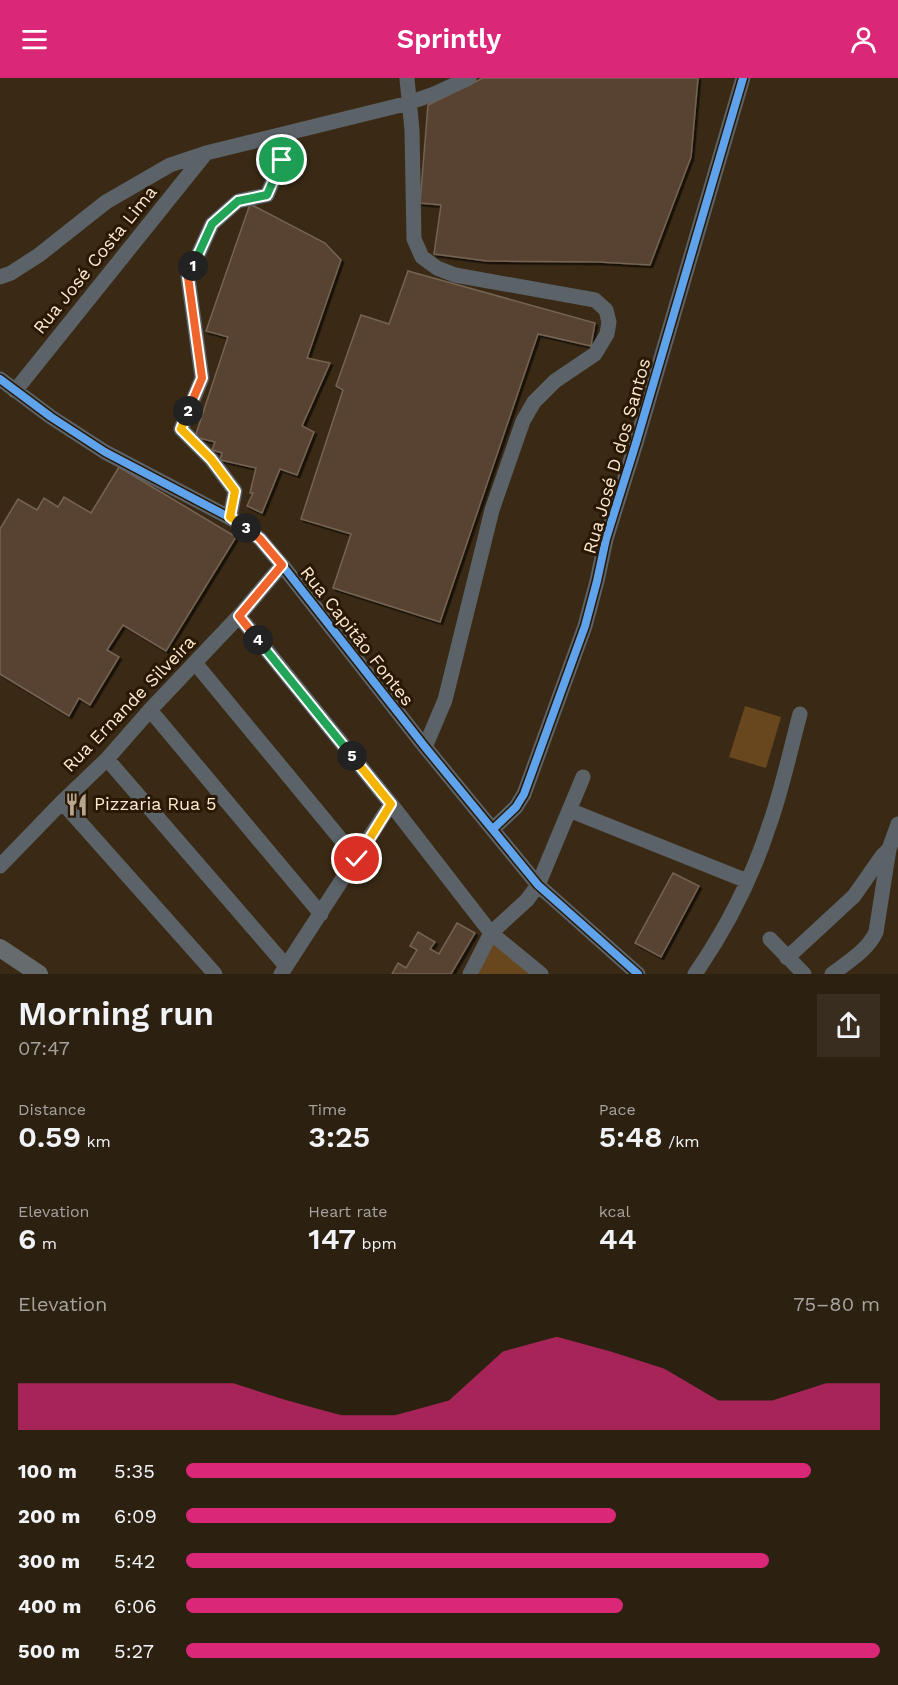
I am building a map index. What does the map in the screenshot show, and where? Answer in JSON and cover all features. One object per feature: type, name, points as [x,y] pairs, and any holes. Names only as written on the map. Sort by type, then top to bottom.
[{"type":"main road","points":[[0,948],[39,974]]},
{"type":"street","points":[[0,277],[21,267],[106,202],[170,165],[206,153],[410,102],[469,78]]},
{"type":"street","name":"Rua José D dos Santos","points":[[493,829],[516,807],[524,794],[585,626],[606,539],[744,78]]},
{"type":"street","points":[[407,79],[412,130],[414,239],[422,257],[437,268],[455,275],[595,300],[606,310],[609,322],[607,334],[595,354],[555,381],[534,402],[523,421],[492,510],[445,700],[426,747]]},
{"type":"street","points":[[230,517],[235,491],[211,459],[181,429],[202,378],[188,277],[212,224],[238,201],[267,195],[282,160],[284,134]]},
{"type":"street","name":"Rua José Costa Lima","points":[[15,391],[206,153]]},
{"type":"street","name":"Rua Capitão Fontes","points":[[0,379],[105,452],[230,517],[260,539],[538,885],[638,974]]},
{"type":"street","name":"Rua Ernande Silveira","points":[[0,866],[107,759],[239,616],[282,565]]},
{"type":"street","points":[[239,616],[391,804],[491,933],[541,974]]},
{"type":"street","points":[[196,663],[357,859]]},
{"type":"street","points":[[150,710],[321,914]]},
{"type":"street","points":[[695,974],[712,948],[747,881],[770,823],[800,714]]},
{"type":"street","points":[[107,759],[284,970],[391,804]]},
{"type":"street","points":[[470,974],[491,933],[527,900],[538,885],[583,777]]},
{"type":"street","points":[[62,802],[215,974]]},
{"type":"street","points":[[569,810],[747,881]]},
{"type":"street","points":[[832,974],[872,941],[876,932],[883,899],[889,849],[898,824]]},
{"type":"street","points":[[787,958],[854,896],[889,849]]},
{"type":"street","points":[[770,939],[804,974]]},
{"type":"shaded area","points":[[745,706],[781,717],[766,768],[729,757]]},
{"type":"shaded area","points":[[492,939],[533,974],[475,974]]},
{"type":"building","points":[[483,78],[698,78],[691,157],[650,265],[487,261],[434,254],[441,205],[420,203],[428,105]]},
{"type":"building","points":[[250,204],[325,243],[341,260],[307,358],[330,363],[302,426],[314,432],[297,475],[280,469],[262,513],[247,506],[253,493],[250,493],[256,468],[220,460],[222,453],[212,450],[215,442],[195,437],[228,337],[206,331]]},
{"type":"building","points":[[408,271],[595,323],[591,346],[538,334],[440,622],[333,588],[351,534],[301,519],[343,390],[336,386],[361,315],[389,324]]},
{"type":"building","points":[[119,467],[236,537],[166,651],[123,625],[107,650],[119,657],[90,705],[79,698],[69,716],[0,674],[0,529],[18,499],[37,510],[44,498],[58,507],[64,497],[91,513]]},
{"type":"building","points":[[673,873],[699,886],[661,957],[635,943]]},
{"type":"building","points":[[457,923],[475,933],[451,974],[392,974],[398,963],[406,968],[417,950],[410,946],[418,932],[435,942],[430,949],[439,954]]},
{"type":"cycle path","points":[[493,829],[516,807],[524,794],[585,626],[606,539],[743,78]]},
{"type":"cycle path","points":[[0,379],[51,417],[105,452],[240,523],[260,539],[538,885],[638,974]]},
{"type":"place","name":"Pizzaria Rua 5","points":[[76,804]]},
{"type":"route","points":[[282,160],[267,195],[238,201],[212,224],[188,277],[202,378],[181,429],[211,459],[235,491],[230,517],[260,539],[282,565],[239,616],[391,804],[357,859]]}]
